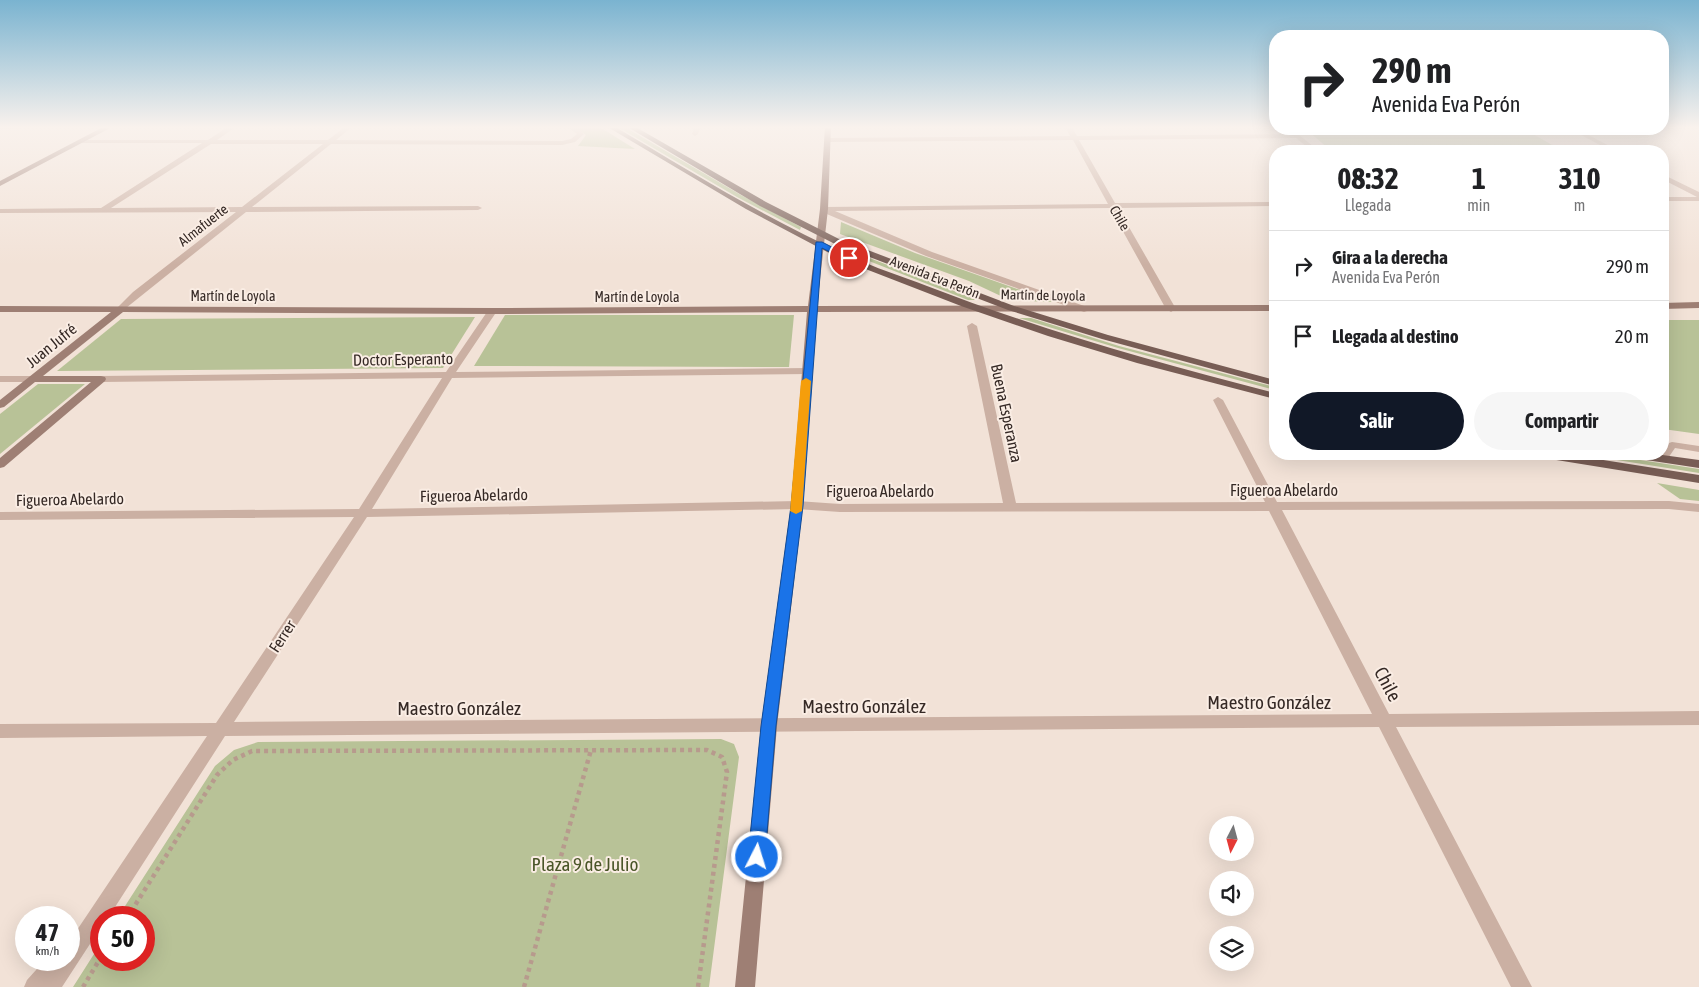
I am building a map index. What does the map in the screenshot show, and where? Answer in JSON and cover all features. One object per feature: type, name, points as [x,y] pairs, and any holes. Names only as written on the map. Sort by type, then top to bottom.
[{"type":"main road","name":"Avenida Eva Perón","points":[[688,172],[774,222],[843,256],[973,308],[1051,334],[1269,394]]},
{"type":"main road","name":"Avenida Eva Perón","points":[[708,172],[763,204],[836,241],[1011,308],[1114,340],[1269,380]]},
{"type":"main road","points":[[1581,460],[1699,479]]},
{"type":"main road","points":[[1669,460],[1699,464]]},
{"type":"street","points":[[0,184],[23,172]]},
{"type":"street","points":[[103,210],[162,172]]},
{"type":"street","name":"Almafuerte","points":[[121,309],[136,294],[293,172]]},
{"type":"street","points":[[745,987],[768,726],[797,506],[812,309],[824,209],[826,172]]},
{"type":"street","name":"Chile","points":[[1094,172],[1171,309]]},
{"type":"street","points":[[1669,180],[1699,195]]},
{"type":"street","points":[[1669,199],[1699,199]]},
{"type":"street","points":[[824,209],[855,207],[1269,204]]},
{"type":"street","points":[[0,211],[478,208]]},
{"type":"street","name":"Avenida Eva Perón","points":[[824,209],[929,254],[1084,309]]},
{"type":"street","points":[[1669,306],[1699,305]]},
{"type":"street","name":"Martín de Loyola","points":[[0,308],[492,311],[1269,308]]},
{"type":"street","name":"Juan Jufré","points":[[0,405],[121,309]]},
{"type":"street","name":"Ferrer","points":[[104,906],[363,513],[449,375],[492,311]]},
{"type":"street","name":"Buena Esperanza","points":[[972,326],[1010,507]]},
{"type":"street","name":"Doctor Esperanto","points":[[0,379],[807,371]]},
{"type":"street","points":[[0,464],[101,378]]},
{"type":"street","name":"Chile","points":[[1218,400],[1522,987]]},
{"type":"street","name":"Figueroa Abelardo","points":[[0,516],[363,513],[797,506],[840,508],[1669,505],[1699,508]]},
{"type":"street","name":"Maestro González","points":[[0,731],[1699,718]]},
{"type":"street","points":[[80,938],[90,927]]},
{"type":"street","name":"Ferrer","points":[[80,942],[90,927]]},
{"type":"street","points":[[34,987],[49,971]]},
{"type":"street","name":"Ferrer","points":[[50,987],[60,971]]},
{"type":"lane","points":[[1669,449],[1672,445],[1699,449]]},
{"type":"path","points":[[524,987],[591,750]]},
{"type":"path","points":[[134,906],[216,775],[239,755],[252,751],[707,750],[721,754],[725,760],[727,772],[698,987]]},
{"type":"path","points":[[82,987],[92,971]]},
{"type":"green space","points":[[694,172],[702,172],[801,227],[800,230]]},
{"type":"green space","points":[[841,222],[915,253],[1054,302],[1025,301],[1003,297],[969,281],[840,234]]},
{"type":"green space","points":[[844,248],[977,300],[968,300],[841,250]]},
{"type":"green space","points":[[505,315],[794,315],[789,367],[474,366]]},
{"type":"green space","points":[[475,317],[443,368],[57,371],[121,319]]},
{"type":"green space","points":[[1019,318],[1031,318],[1119,346],[1269,385],[1269,388],[1118,348]]},
{"type":"green space","points":[[1669,320],[1699,320],[1699,434],[1669,430]]},
{"type":"green space","points":[[38,384],[85,384],[0,454],[0,414]]},
{"type":"green space","points":[[1617,460],[1640,460],[1699,469],[1699,473]]},
{"type":"green space","points":[[1657,483],[1699,490],[1699,501],[1680,499]]},
{"type":"green space","name":"Plaza 9 de Julio","points":[[721,739],[734,744],[739,757],[709,987],[73,987],[90,960],[90,971],[155,971],[155,906],[125,906],[215,766],[234,750],[258,742]]},
{"type":"slow traffic","points":[[796,511],[804,430],[806,381]]},
{"type":"route","points":[[757,857],[768,726],[797,506],[812,309],[819,244],[849,258]]}]
